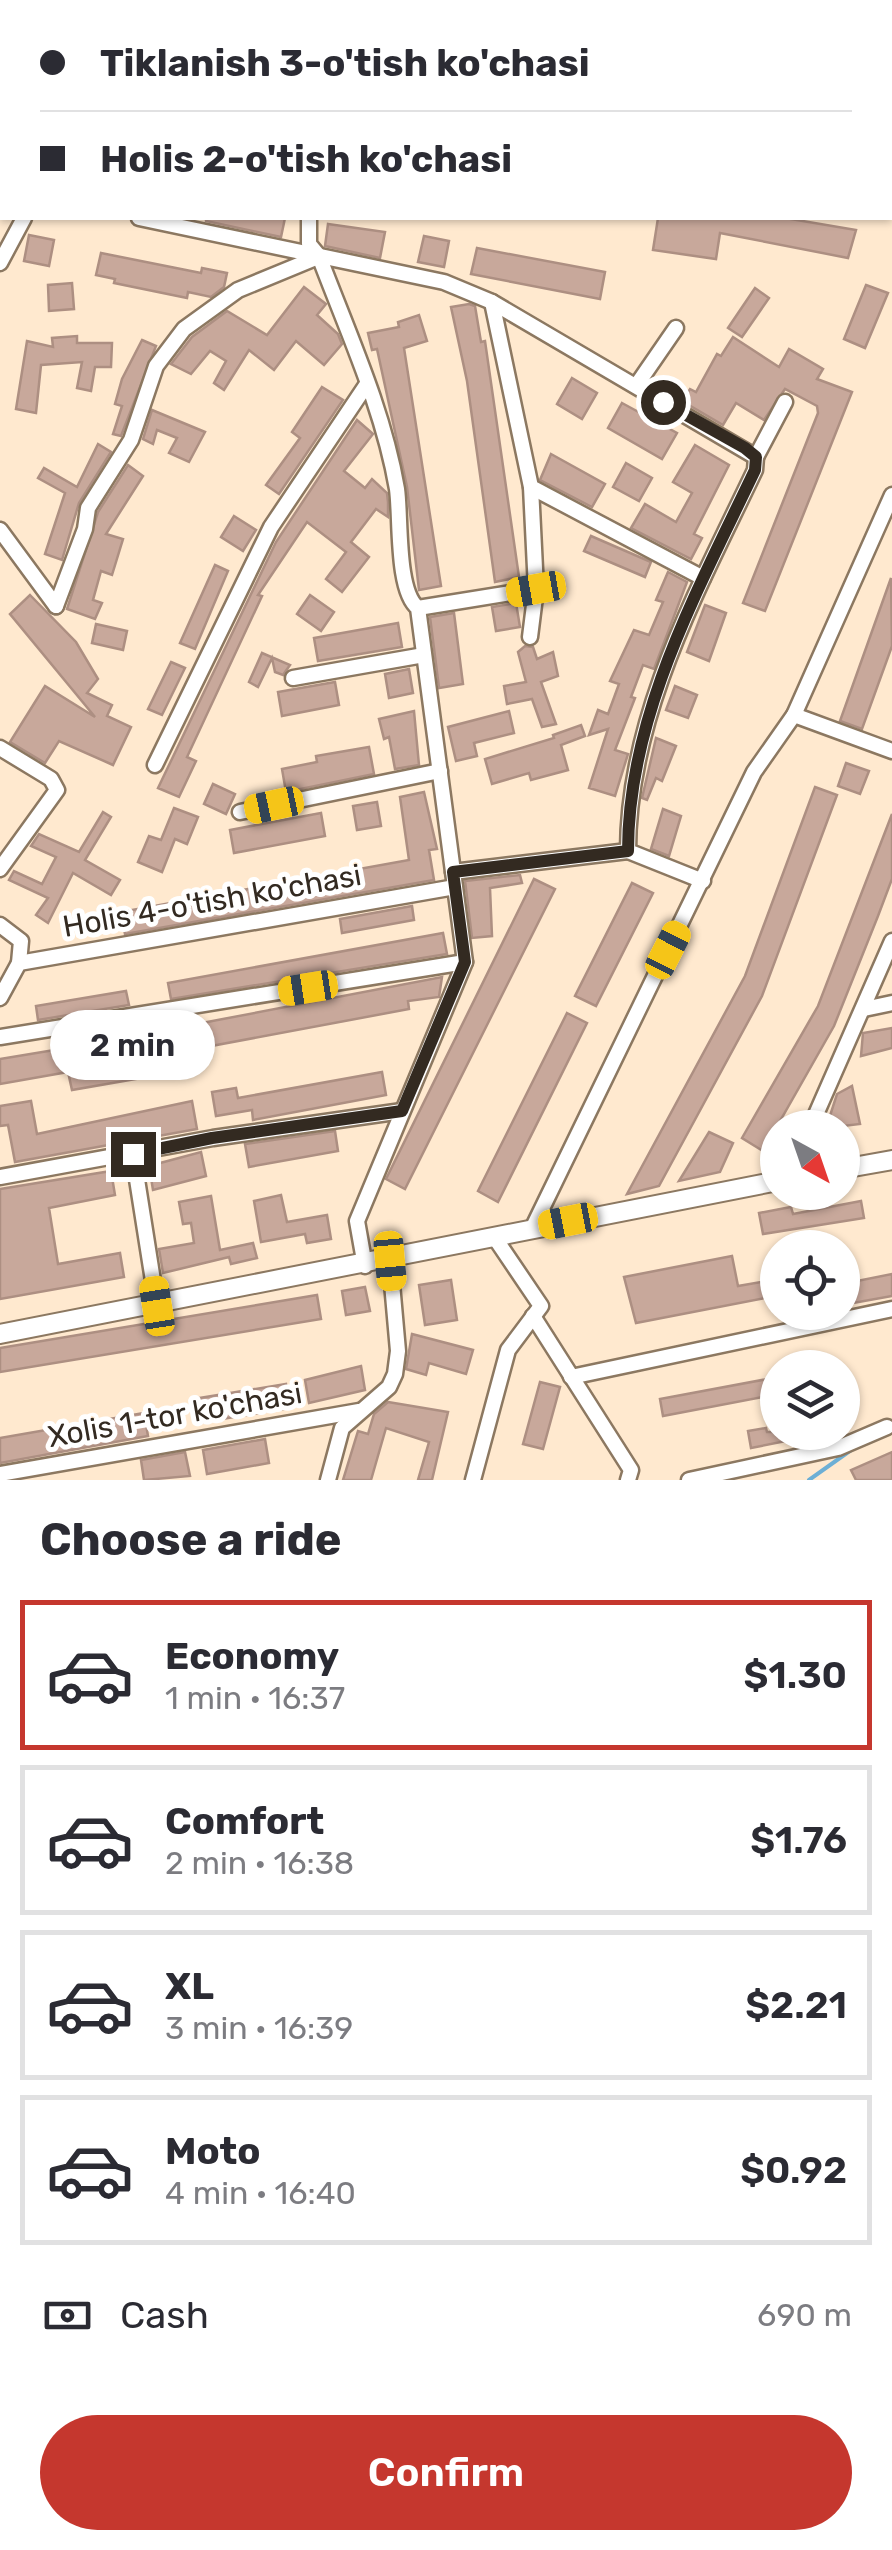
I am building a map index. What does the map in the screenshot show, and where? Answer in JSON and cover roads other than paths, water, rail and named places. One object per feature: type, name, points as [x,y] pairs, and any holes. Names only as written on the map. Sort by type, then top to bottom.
[{"type":"street","points":[[0,263],[23,220]]},
{"type":"street","points":[[148,220],[444,282],[492,302],[756,457]]},
{"type":"street","points":[[309,220],[309,244],[319,256],[380,415],[397,491],[405,585],[418,608],[465,962],[357,1221],[366,1266]]},
{"type":"street","points":[[0,530],[56,606],[85,529],[88,508],[131,440],[156,366],[184,329],[238,290],[319,256]]},
{"type":"street","points":[[492,302],[531,487],[536,589],[530,637]]},
{"type":"street","points":[[636,386],[676,328]]},
{"type":"street","points":[[155,765],[271,527],[367,384]]},
{"type":"street","points":[[704,881],[628,851],[628,803],[640,742],[703,578],[755,470],[756,457],[785,402]]},
{"type":"street","points":[[531,487],[703,578]]},
{"type":"street","points":[[533,1228],[754,772],[794,715],[892,495]]},
{"type":"street","points":[[418,608],[536,589]]},
{"type":"street","points":[[293,678],[424,656]]},
{"type":"street","points":[[794,715],[892,750]]},
{"type":"street","points":[[0,748],[56,784],[58,790],[0,869]]},
{"type":"street","points":[[240,812],[440,771]]},
{"type":"street","name":"Holis 4-o'tish ko'chasi","points":[[18,963],[454,879],[628,851]]},
{"type":"street","points":[[0,925],[21,941],[18,963],[0,998]]},
{"type":"street","points":[[818,1110],[892,941]]},
{"type":"street","points":[[0,1037],[465,962]]},
{"type":"street","points":[[864,1009],[892,1004]]},
{"type":"street","points":[[0,1177],[212,1138],[402,1111]]},
{"type":"street","points":[[133,1154],[157,1306]]},
{"type":"street","points":[[860,1166],[892,1160]]},
{"type":"street","points":[[0,1334],[366,1266],[533,1228],[760,1184]]},
{"type":"street","points":[[473,1480],[508,1350],[540,1306],[495,1238]]},
{"type":"street","points":[[328,1480],[342,1428],[389,1387],[395,1374],[398,1351],[390,1261]]},
{"type":"street","points":[[572,1377],[892,1309]]},
{"type":"street","points":[[533,1316],[632,1470],[628,1480]]},
{"type":"street","name":"Xolis 1-tor ko'chasi","points":[[0,1474],[359,1411]]},
{"type":"street","points":[[689,1480],[838,1448],[887,1426]]},
{"type":"waterway","points":[[809,1480],[851,1450]]}]
